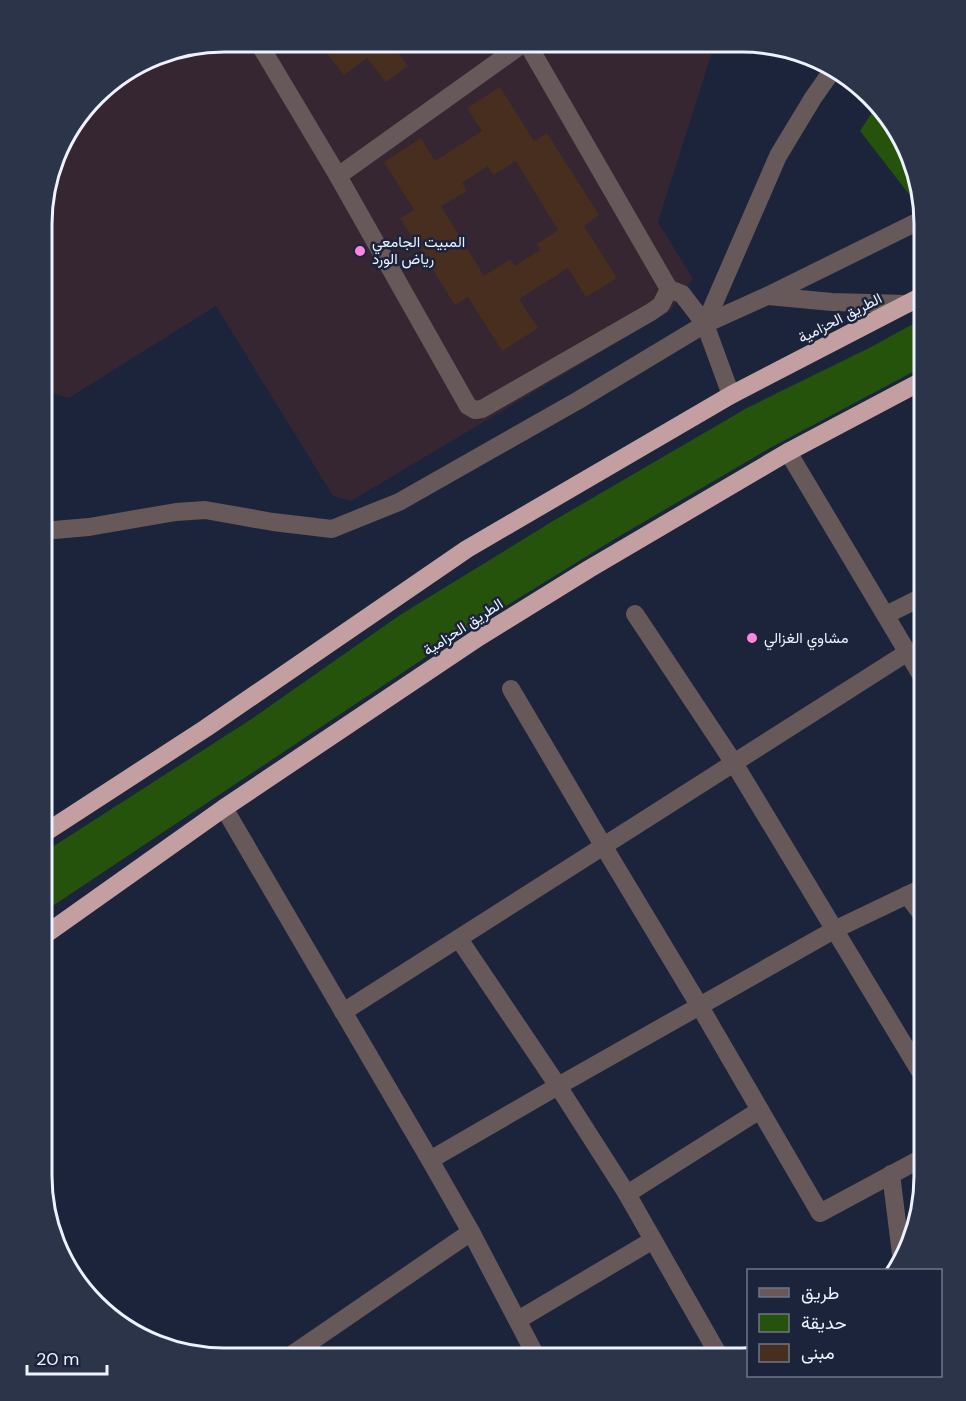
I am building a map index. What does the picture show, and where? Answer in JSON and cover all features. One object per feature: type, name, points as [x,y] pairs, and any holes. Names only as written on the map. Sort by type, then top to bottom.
[{"type":"highway","name":"الطريق الحزامية","points":[[52,828],[206,728],[467,549],[731,395],[914,300]]},
{"type":"highway","name":"الطريق الحزامية","points":[[52,930],[224,808],[479,637],[599,563],[788,452],[914,385]]},
{"type":"street","points":[[338,176],[513,52]]},
{"type":"street","points":[[531,52],[669,288],[682,294],[705,324],[731,395]]},
{"type":"street","points":[[265,53],[338,176],[468,406],[475,410],[483,409],[651,312],[661,304],[669,288]]},
{"type":"street","points":[[705,324],[778,156],[828,77]]},
{"type":"street","points":[[52,530],[89,527],[176,512],[205,510],[273,522],[332,529],[399,502],[577,401],[705,324],[914,224]]},
{"type":"street","points":[[767,296],[832,302],[907,304]]},
{"type":"street","points":[[788,452],[914,662]]},
{"type":"street","points":[[886,615],[914,601]]},
{"type":"street","points":[[636,614],[734,764],[913,1060]]},
{"type":"street","points":[[343,1012],[908,652]]},
{"type":"street","points":[[511,689],[820,1213],[913,1163]]},
{"type":"street","points":[[224,808],[430,1160],[532,1348]]},
{"type":"street","points":[[430,1160],[834,930],[913,892]]},
{"type":"street","points":[[907,895],[913,903]]},
{"type":"street","points":[[459,939],[627,1194],[715,1348]]},
{"type":"street","points":[[627,1194],[760,1110]]},
{"type":"street","points":[[891,1174],[900,1243]]},
{"type":"street","points":[[302,1348],[471,1232]]},
{"type":"street","points":[[518,1320],[653,1240]]},
{"type":"shaded area","name":"المبيت الجامعي رياض الورد","points":[[712,52],[658,222],[693,279],[670,311],[351,501],[333,496],[216,306],[69,398],[52,393],[52,225],[58,180],[70,149],[95,111],[111,95],[139,76],[180,58],[213,53]]},
{"type":"green space","points":[[872,113],[896,149],[908,180],[911,197],[860,131]]},
{"type":"green space","points":[[914,324],[914,371],[770,448],[613,540],[459,635],[52,906],[52,847],[250,720],[400,615],[553,521],[747,408]]},
{"type":"building","points":[[327,53],[401,53],[399,54],[408,66],[386,82],[367,58],[344,75]]},
{"type":"building","points":[[500,87],[534,141],[547,133],[599,215],[584,226],[617,278],[586,297],[568,268],[519,299],[538,328],[502,351],[468,297],[455,305],[400,218],[414,210],[384,162],[421,138],[435,161],[482,131],[467,108]],"holes":[[[516,161],[558,230],[537,244],[540,250],[515,266],[510,259],[484,276],[441,206],[467,191],[462,183],[488,166],[493,175]]]},
{"type":"place","name":"المبيت الجامعي رياض الورد","points":[[360,251]]},
{"type":"place","name":"مشاوي الغزالي","points":[[752,638]]}]
